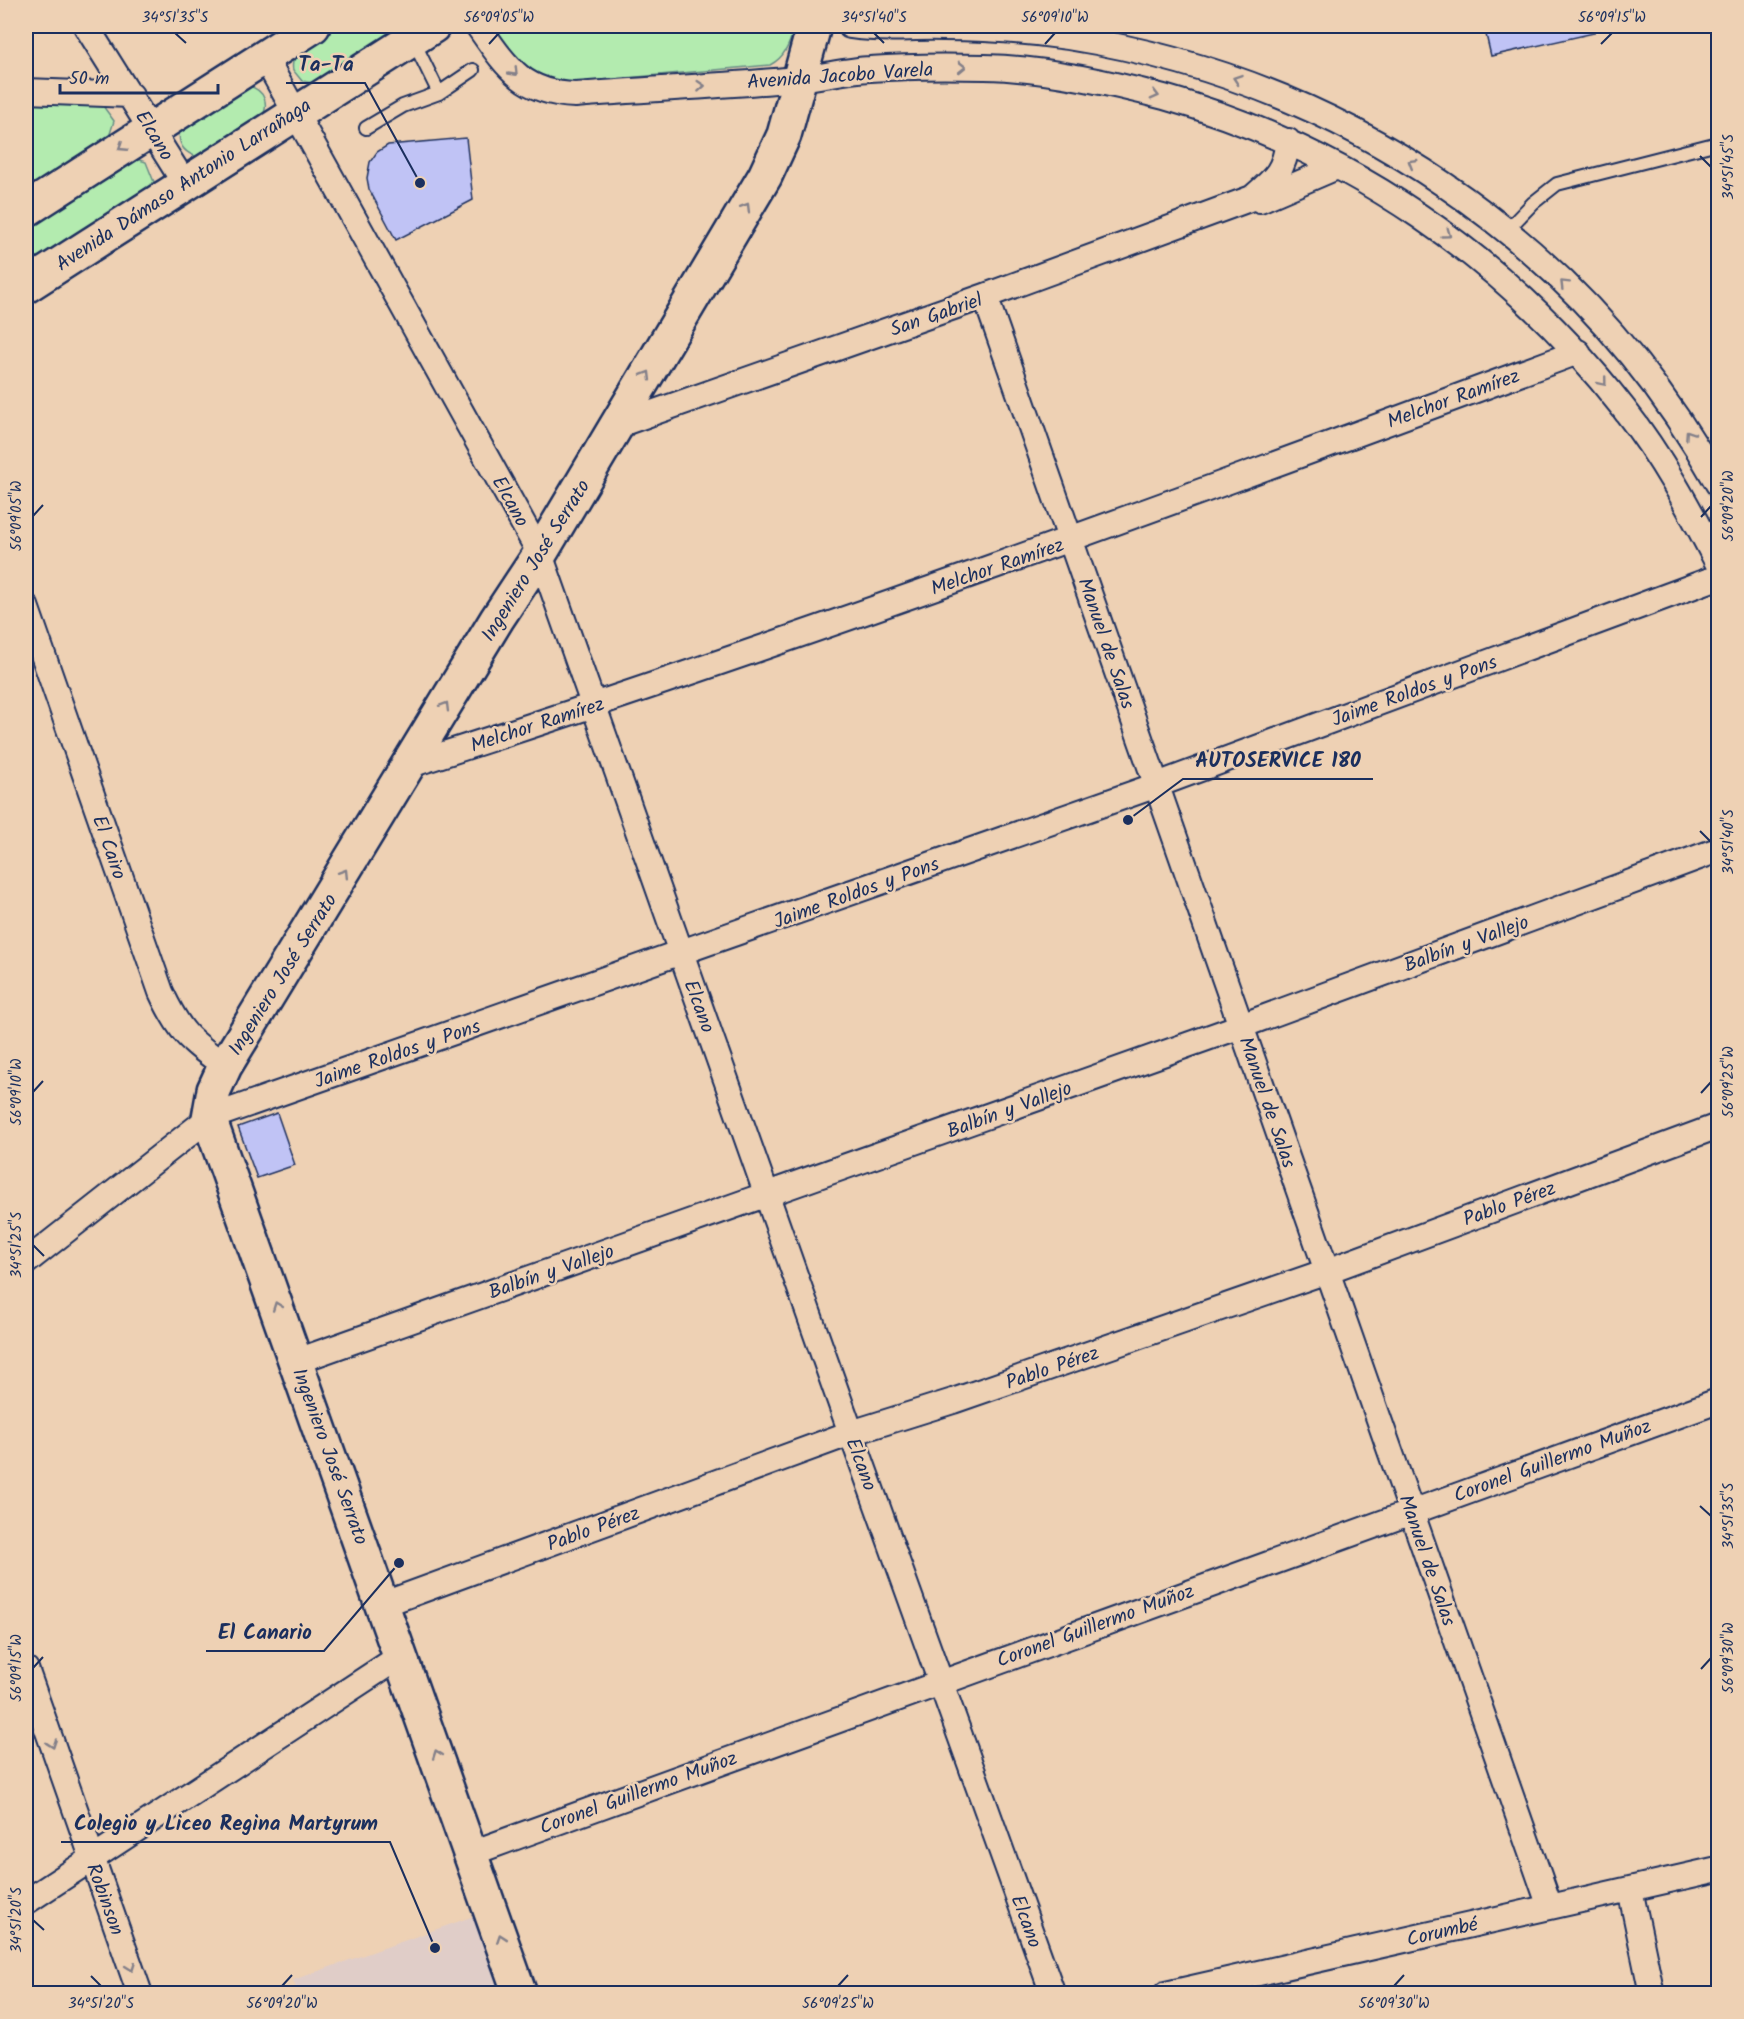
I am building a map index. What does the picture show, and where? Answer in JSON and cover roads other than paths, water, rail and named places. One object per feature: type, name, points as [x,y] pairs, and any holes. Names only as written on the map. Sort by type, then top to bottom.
[{"type":"street","name":"Elcano","points":[[86,26],[185,184]]},
{"type":"street","points":[[26,210],[313,26]]},
{"type":"street","name":"Avenida Jacobo Varela","points":[[478,26],[517,77],[535,88],[552,94],[575,95],[799,79],[868,69],[987,67],[1030,71],[1133,89],[1205,109],[1288,141],[1413,210],[1484,261],[1526,298],[1578,352],[1626,411],[1653,450],[1719,564]]},
{"type":"street","name":"Ingeniero José Serrato","points":[[520,1994],[384,1604],[209,1118],[214,1090],[225,1066],[497,619],[540,554],[765,176],[784,135],[814,26]]},
{"type":"street","name":"Avenida Jacobo Varela","points":[[850,26],[880,30],[940,28],[1007,30],[1068,38],[1160,55],[1269,90],[1371,138],[1429,173],[1507,230],[1536,255],[1620,342],[1658,389],[1719,484]]},
{"type":"street","name":"Avenida Dámaso Antonio Larrañaga","points":[[26,286],[422,32]]},
{"type":"street","name":"Elcano","points":[[264,56],[540,554],[851,1433],[1053,1994]]},
{"type":"street","points":[[1252,126],[1269,90]]},
{"type":"street","points":[[26,91],[131,95]]},
{"type":"street","name":"San Gabriel","points":[[618,425],[985,296],[1252,198],[1276,177],[1285,163],[1288,141]]},
{"type":"street","name":"San Gabriel","points":[[1252,198],[1262,201],[1337,166]]},
{"type":"street","points":[[1484,261],[1507,230]]},
{"type":"street","name":"Manuel de Salas","points":[[985,296],[1550,1907]]},
{"type":"street","name":"Melchor Ramírez","points":[[410,765],[595,706],[1071,540],[1578,352]]},
{"type":"street","name":"Jaime Roldos y Pons","points":[[26,1262],[209,1118],[1157,785],[1719,577]]},
{"type":"street","name":"El Cairo","points":[[26,606],[161,992],[175,1023],[225,1066]]},
{"type":"street","name":"Balbín y Vallejo","points":[[297,1361],[1241,1026],[1719,850]]},
{"type":"street","name":"Pablo Pérez","points":[[384,1604],[851,1433],[953,1401],[1327,1271],[1719,1126]]},
{"type":"street","name":"Coronel Guillermo Muñoz","points":[[472,1853],[1411,1510],[1719,1401]]},
{"type":"street","points":[[26,1902],[402,1655]]},
{"type":"street","name":"Robinson","points":[[26,1669],[140,1994]]},
{"type":"street","name":"Corumbé","points":[[1166,1994],[1719,1869]]},
{"type":"street","points":[[1630,1890],[1652,1994]]},
{"type":"lane","points":[[422,32],[439,93]]},
{"type":"lane","points":[[366,128],[403,106],[439,93],[473,70]]},
{"type":"lane","points":[[1507,230],[1533,203],[1557,184],[1719,143]]},
{"type":"place","name":"Ta-Ta","points":[[420,183]]},
{"type":"place","name":"AUTOSERVICE 180","points":[[1128,820]]},
{"type":"place","name":"El Canario","points":[[399,1563]]},
{"type":"place","name":"Colegio y Liceo Regina Martyrum","points":[[435,1948]]}]
